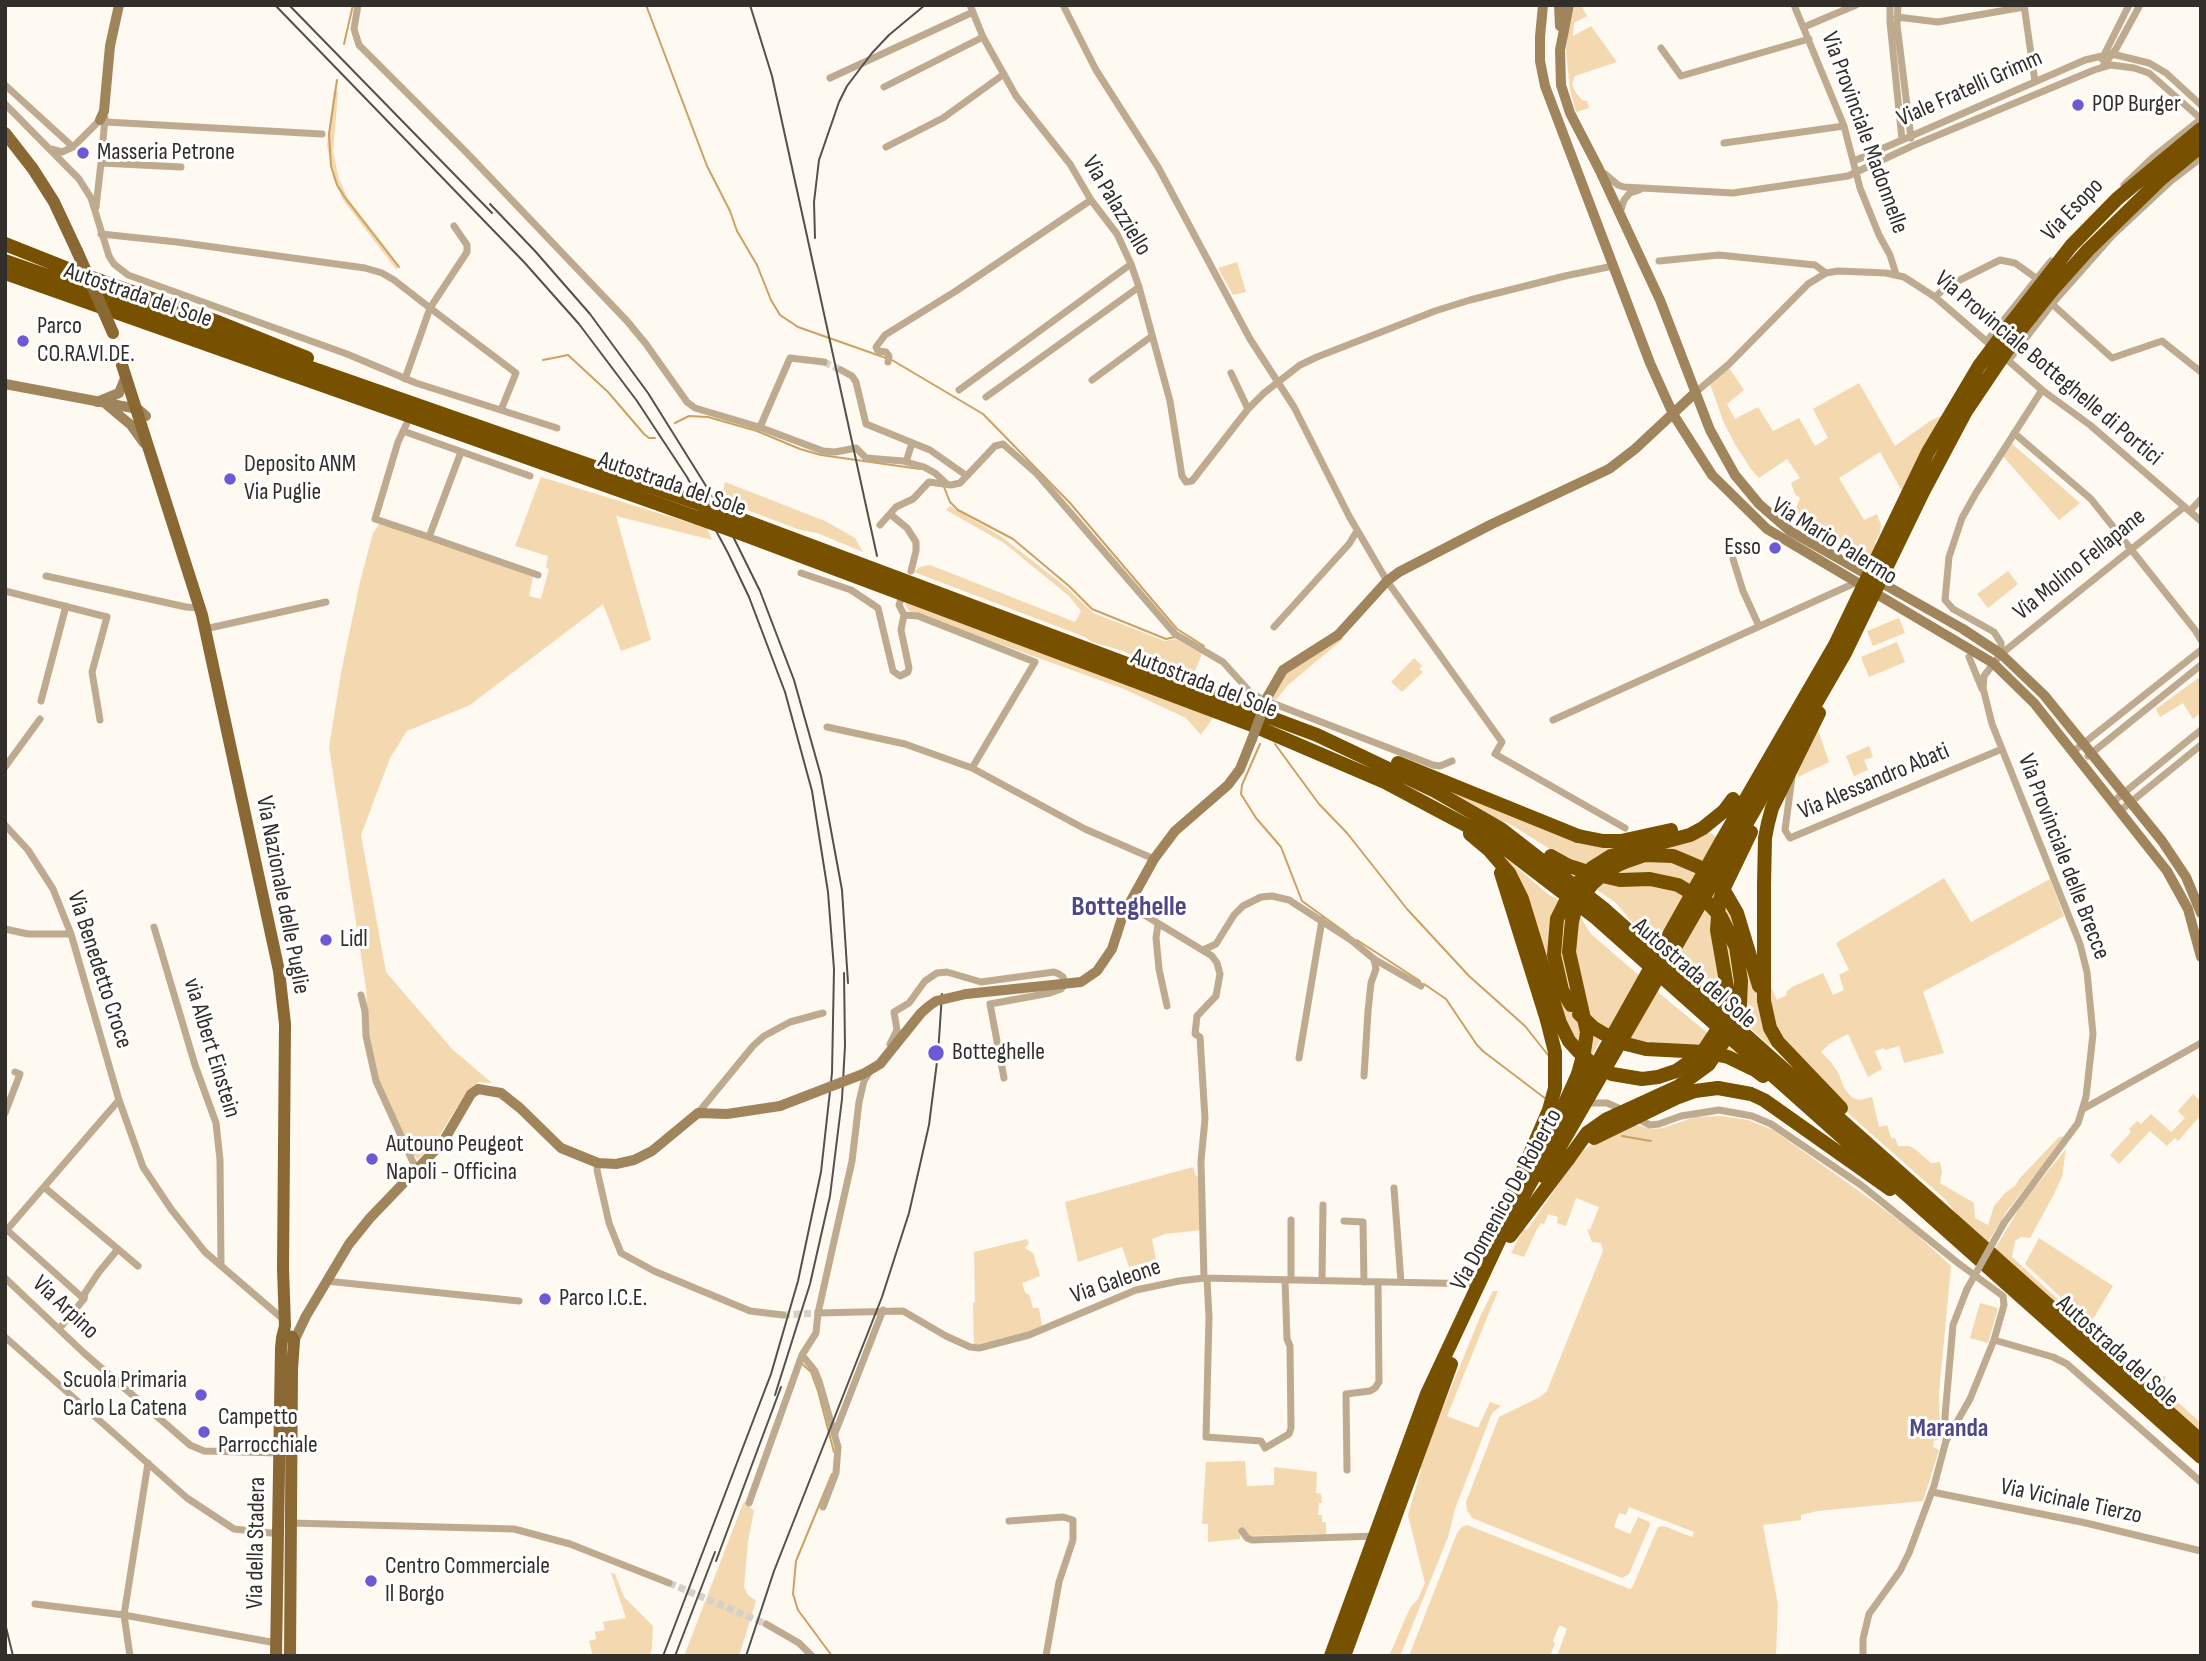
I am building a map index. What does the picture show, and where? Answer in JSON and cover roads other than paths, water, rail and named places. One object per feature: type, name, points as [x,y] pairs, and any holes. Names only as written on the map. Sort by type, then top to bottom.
[{"type":"highway","points":[[1331,1656],[1427,1394],[1471,1297],[1539,1166],[1721,842],[1800,708],[1867,583],[1928,452],[1979,366],[2071,246],[2117,200],[2201,129]]},
{"type":"highway","points":[[1764,1001],[1765,838],[1773,808],[1940,458],[1993,369],[2054,288],[2152,187],[2201,146]]},
{"type":"highway","points":[[5,244],[304,356],[332,374]]},
{"type":"highway","name":"Autostrada del Sole","points":[[5,261],[692,501],[1317,734],[1392,769],[1501,829],[1604,908],[2201,1441]]},
{"type":"highway","name":"Autostrada del Sole","points":[[5,273],[698,518],[1228,715],[1385,782],[1494,839],[1596,918],[2201,1457]]},
{"type":"highway","points":[[1345,1656],[1447,1371],[1510,1236],[1845,653]]},
{"type":"highway","points":[[1800,708],[1724,811],[1703,828],[1690,835],[1611,856],[1592,869],[1572,889],[1558,919],[1554,955],[1562,990],[1571,1005],[1594,1028],[1618,1042],[1646,1049],[1705,1052],[1742,1063],[1842,1135]]},
{"type":"highway","points":[[1317,734],[1372,752],[1578,836],[1602,841],[1621,841],[1688,826],[1733,799]]},
{"type":"highway","points":[[1385,782],[1471,834],[1509,873],[1522,899],[1560,1023],[1569,1041],[1591,1063],[1612,1074],[1628,1078],[1658,1077],[1676,1071],[1703,1053],[1719,1030],[1728,993],[1717,930],[1719,903],[1755,824],[1764,791]]},
{"type":"highway","points":[[1501,829],[1581,870],[1620,880],[1667,881],[1696,894],[1721,918],[1736,947],[1741,981],[1740,1004],[1732,1029],[1709,1064],[1679,1086],[1607,1119],[1587,1133],[1510,1236]]},
{"type":"highway","points":[[1471,1297],[1510,1197],[1549,1110],[1556,1070],[1555,1052],[1547,1020],[1502,876],[1489,850]]},
{"type":"highway","points":[[1539,1166],[1578,1074],[1587,1032],[1569,952],[1576,907],[1592,884],[1608,870],[1645,855],[1672,856],[1699,867],[1719,882],[1737,913],[1770,1028],[1778,1042],[1915,1185]]},
{"type":"highway","points":[[1569,1158],[1586,1143],[1613,1128],[1695,1091],[1718,1088],[1744,1093],[1764,1100],[1887,1187],[1994,1274]]},
{"type":"main road","name":"Via Nazionale delle Puglie","points":[[5,133],[54,202],[114,333],[126,375],[142,411],[153,467],[161,481],[205,629],[279,971],[285,1024],[283,1269],[289,1336]]},
{"type":"main road","name":"Via Nazionale delle Puglie","points":[[120,350],[128,360],[161,466],[161,481]]},
{"type":"main road","name":"Via della Stadera","points":[[276,1649],[278,1556],[286,1531],[279,1454],[289,1336]]},
{"type":"main road","name":"Via della Stadera","points":[[286,1366],[286,1531],[290,1656]]},
{"type":"street","points":[[96,211],[110,46],[119,5]]},
{"type":"street","points":[[358,5],[354,29],[359,45],[465,151],[627,321],[687,402],[695,408],[761,427],[823,451],[856,448],[866,458],[906,462],[924,467],[935,473],[943,483]]},
{"type":"street","points":[[1063,5],[1096,70],[1158,167],[1198,245],[1294,407],[1357,531],[1387,581],[1502,741],[1495,754],[1625,828]]},
{"type":"street","name":"Via Mario Palermo","points":[[1543,5],[1540,49],[1545,86],[1650,363],[1673,414],[1712,475],[1750,514],[1784,541],[1993,663],[2034,703],[2167,871],[2188,909],[2201,957]]},
{"type":"street","points":[[1559,5],[1560,50]]},
{"type":"street","name":"Via Mario Palermo","points":[[1569,5],[1560,50],[1561,85],[1570,113],[1660,299],[1718,448],[1735,475],[1775,520],[1790,531],[1963,629],[2001,654],[2044,695],[2179,864],[2198,893],[2201,913]]},
{"type":"street","name":"Via Provinciale Madonnelle","points":[[1794,5],[1844,126],[1856,174],[1878,235],[1892,259],[1896,274]]},
{"type":"street","points":[[1804,27],[1856,5]]},
{"type":"street","points":[[1890,5],[1902,140],[1912,146]]},
{"type":"street","points":[[1898,5],[1897,17],[1912,146]]},
{"type":"street","points":[[2103,66],[2102,56],[2129,5]]},
{"type":"street","points":[[2103,66],[2140,5]]},
{"type":"street","points":[[1897,17],[1938,22],[2024,6],[2035,82]]},
{"type":"street","points":[[830,78],[972,8]]},
{"type":"street","name":"Via Palazziello","points":[[972,8],[984,37],[1017,96],[1070,164],[1091,200],[1117,234],[1131,264],[1170,401],[1182,476],[1186,482],[1192,481],[1248,409]]},
{"type":"street","points":[[884,87],[984,37]]},
{"type":"street","points":[[1661,48],[1680,76],[1809,39]]},
{"type":"street","points":[[2112,54],[2149,63],[2201,105]]},
{"type":"street","name":"Viale Fratelli Grimm","points":[[1854,161],[2085,60],[2112,54]]},
{"type":"street","points":[[2103,66],[2121,65],[2149,73],[2201,119]]},
{"type":"street","name":"Viale Fratelli Grimm","points":[[1599,169],[1618,185],[1643,189],[1733,193],[1856,174],[1867,166],[1912,146],[2103,66]]},
{"type":"street","points":[[886,148],[943,118],[1004,74]]},
{"type":"street","points":[[5,85],[73,148]]},
{"type":"street","points":[[5,104],[79,179],[96,211],[104,247],[114,264],[138,280],[292,334],[405,379],[419,388],[557,428]]},
{"type":"street","points":[[103,117],[322,134]]},
{"type":"street","points":[[50,149],[62,152],[73,148],[103,117]]},
{"type":"street","name":"Via Esopo","points":[[1987,341],[2036,278],[2102,205],[2152,158],[2201,119]]},
{"type":"street","points":[[1724,144],[1844,126]]},
{"type":"street","name":"Via Esopo","points":[[2008,361],[2052,304],[2113,235],[2171,181],[2201,158]]},
{"type":"street","points":[[101,163],[181,167]]},
{"type":"street","points":[[1620,213],[1624,200],[1630,193],[1643,189]]},
{"type":"street","points":[[888,359],[886,352],[878,351],[876,347],[885,335],[956,291],[1091,200]]},
{"type":"street","points":[[405,379],[430,308],[467,251],[467,245],[454,226]]},
{"type":"street","points":[[101,234],[365,268],[382,273],[516,373],[501,410]]},
{"type":"street","points":[[698,1112],[727,1114],[780,1106],[863,1073],[880,1064],[936,1001],[966,994],[1081,982],[1097,971],[1112,949],[1128,905],[1154,859],[1175,831],[1228,785],[1240,769],[1267,699],[1283,670],[1338,635],[1387,581],[1412,564],[1609,468],[1635,449],[1729,364],[1799,291],[1826,273],[1815,265],[1719,255],[1659,261]]},
{"type":"street","points":[[1935,297],[1946,288],[2000,260],[2015,263],[2036,278]]},
{"type":"street","points":[[959,390],[1131,264]]},
{"type":"street","points":[[1231,373],[1248,409],[1300,365],[1317,357],[1435,311],[1613,266]]},
{"type":"street","name":"Via Provinciale Botteghelle di Portici","points":[[1826,273],[1839,271],[1896,274],[1909,279],[1935,297],[2042,390],[2090,425],[2201,521]]},
{"type":"street","points":[[986,397],[1139,287]]},
{"type":"street","points":[[2052,304],[2112,358],[2162,341],[2201,372]]},
{"type":"street","points":[[1092,380],[1152,336]]},
{"type":"street","points":[[761,427],[790,358],[824,362]]},
{"type":"street","points":[[841,370],[852,376],[856,382],[866,424],[939,455],[967,476]]},
{"type":"street","points":[[102,404],[119,393],[126,375]]},
{"type":"street","points":[[5,384],[142,411]]},
{"type":"street","points":[[1984,692],[1984,676],[2001,654],[2001,643],[1997,636],[1953,609],[1945,600],[1949,556],[1962,518],[1986,475],[2042,390]]},
{"type":"street","points":[[102,404],[118,413],[136,431],[149,452]]},
{"type":"street","points":[[118,413],[133,415],[142,411]]},
{"type":"street","points":[[407,423],[398,442],[375,519],[538,575]]},
{"type":"street","points":[[403,431],[530,476]]},
{"type":"street","points":[[2014,433],[2081,489],[2132,549],[2201,640]]},
{"type":"street","points":[[906,462],[912,443]]},
{"type":"street","points":[[880,525],[896,507],[913,499],[929,482],[960,482],[995,446],[999,443],[1007,446],[1045,483],[1177,635],[1223,662],[1252,694],[1433,765],[1440,766],[1452,761]]},
{"type":"street","points":[[429,537],[461,452]]},
{"type":"street","name":"Via Molino Fellapane","points":[[2001,654],[2132,549],[2201,499]]},
{"type":"street","points":[[890,514],[907,528],[916,542],[911,571]]},
{"type":"street","points":[[1274,627],[1349,544],[1357,531]]},
{"type":"street","points":[[1733,559],[1742,591],[1759,626]]},
{"type":"street","points":[[801,573],[851,590],[878,608],[892,671],[900,676],[908,672],[909,668],[901,630],[904,615],[899,606],[901,598]]},
{"type":"street","points":[[46,576],[200,608]]},
{"type":"street","points":[[1552,720],[1857,582]]},
{"type":"street","points":[[5,591],[107,617],[92,672],[100,720]]},
{"type":"street","points":[[205,629],[326,602]]},
{"type":"street","points":[[41,701],[65,606]]},
{"type":"street","points":[[904,615],[918,616],[1035,662],[972,768]]},
{"type":"street","points":[[2078,756],[2084,744],[2201,650]]},
{"type":"street","name":"Via Provinciale delle Brecce","points":[[1946,1441],[1945,1416],[1954,1319],[1967,1289],[2014,1207],[2074,1131],[2090,1071],[2092,1034],[2087,972],[2080,944],[1992,724],[1984,692],[1969,657]]},
{"type":"street","points":[[2078,756],[2092,753],[2201,665]]},
{"type":"street","points":[[5,767],[40,719]]},
{"type":"street","name":"Via Alessandro Abati","points":[[1778,726],[1791,763],[1792,785],[1785,830],[1790,838],[2002,749]]},
{"type":"street","points":[[827,727],[905,744],[972,768],[1084,830],[1154,859]]},
{"type":"street","points":[[2127,798],[2201,730]]},
{"type":"street","points":[[2117,806],[2201,745]]},
{"type":"street","name":"Via Benedetto Croce","points":[[5,825],[28,850],[53,889],[71,934],[119,1100],[143,1167],[171,1209],[205,1252],[289,1336]]},
{"type":"street","points":[[1203,950],[1216,944],[1234,915],[1243,906],[1261,897],[1280,897],[1322,920],[1374,960],[1421,986]]},
{"type":"street","points":[[1128,905],[1203,950],[1217,963],[1220,974],[1216,996],[1197,1016],[1195,1034],[1200,1037],[1206,1132],[1201,1161],[1209,1317],[1206,1437],[1210,1440],[1261,1441],[1265,1448],[1289,1434],[1291,1429],[1290,1346],[1287,1339],[1291,1220]]},
{"type":"street","points":[[1299,1058],[1322,920]]},
{"type":"street","points":[[1158,924],[1156,938],[1159,969],[1167,1006]]},
{"type":"street","name":"via Albert Einstein","points":[[154,928],[195,1065],[216,1123],[220,1160],[220,1265]]},
{"type":"street","points":[[5,929],[28,934],[71,934]]},
{"type":"street","points":[[1364,1076],[1371,983],[1376,969],[1374,960]]},
{"type":"street","points":[[749,1503],[802,1355],[816,1333],[818,1313],[846,1194],[864,1081],[894,1038],[897,1030],[894,1012],[909,1003],[925,981],[937,973],[947,972],[981,982],[1054,972],[1063,977],[1065,984]]},
{"type":"street","points":[[1004,1078],[990,1004],[1050,993],[1065,984]]},
{"type":"street","points":[[361,995],[374,1080],[417,1171]]},
{"type":"street","points":[[289,1336],[306,1315],[349,1244],[448,1136],[471,1094],[478,1088],[501,1093],[561,1148],[598,1163],[616,1164],[643,1155],[666,1140],[698,1112],[764,1036],[790,1023],[823,1013]]},
{"type":"street","points":[[2082,1109],[2201,1043]]},
{"type":"street","points":[[5,1113],[20,1074],[15,1072]]},
{"type":"street","points":[[713,1096],[718,1108],[727,1114]]},
{"type":"street","points":[[84,1299],[6,1231],[119,1100]]},
{"type":"street","name":"Via Domenico De Roberto","points":[[1339,1656],[1433,1396],[1482,1284],[1535,1181],[1577,1110],[1585,1104],[1607,1103],[1650,1125],[1701,1111],[1734,1112],[1752,1116],[1788,1134],[1861,1185],[2000,1293],[2004,1305],[1994,1340]]},
{"type":"street","points":[[598,1163],[597,1170],[609,1223],[621,1253],[654,1271],[750,1311],[783,1315]]},
{"type":"street","points":[[44,1187],[138,1266]]},
{"type":"street","points":[[1394,1188],[1401,1282]]},
{"type":"street","points":[[1322,1281],[1323,1205]]},
{"type":"street","points":[[1344,1221],[1363,1222],[1364,1282]]},
{"type":"street","points":[[59,1329],[118,1250]]},
{"type":"street","name":"Via Arpino","points":[[5,1278],[190,1445],[204,1451],[279,1454]]},
{"type":"street","name":"Via Galeone","points":[[818,1313],[903,1311],[946,1336],[970,1347],[979,1348],[1029,1335],[1136,1290],[1179,1280],[1482,1284]]},
{"type":"street","points":[[326,1281],[519,1301]]},
{"type":"street","points":[[1347,1470],[1346,1394],[1370,1391],[1378,1382],[1378,1282]]},
{"type":"street","points":[[835,1434],[883,1310]]},
{"type":"street","points":[[5,1336],[187,1498],[234,1529],[514,1529],[570,1544],[668,1583]]},
{"type":"street","points":[[1863,1656],[1863,1639],[1869,1614],[1900,1571],[1909,1553],[1932,1492],[1946,1441],[1970,1399],[1994,1340],[2053,1357],[2067,1364],[2201,1482]]},
{"type":"street","points":[[802,1355],[815,1371],[835,1434],[838,1465],[823,1507]]},
{"type":"street","points":[[131,1656],[124,1615],[148,1463]]},
{"type":"street","name":"Via Vicinale Tierzo","points":[[1932,1492],[2086,1523],[2201,1551]]},
{"type":"street","points":[[1009,1521],[1063,1517],[1073,1520],[1073,1540],[1059,1582],[1046,1656]]},
{"type":"street","points":[[1242,1531],[1252,1540],[1381,1536]]},
{"type":"street","points":[[35,1604],[124,1615],[276,1649]]},
{"type":"street","points":[[766,1624],[799,1643],[812,1656]]},
{"type":"waterway","points":[[344,44],[353,5]]},
{"type":"waterway","points":[[646,5],[707,166],[780,315],[798,327],[886,358]]},
{"type":"waterway","points":[[337,80],[329,134],[331,166],[337,185],[399,267]]},
{"type":"waterway","points":[[543,360],[568,355],[608,392],[644,434],[655,438]]},
{"type":"waterway","points":[[892,360],[983,414],[1070,503],[1177,629],[1204,646]]},
{"type":"waterway","points":[[675,423],[689,416],[708,417],[757,431],[821,455],[920,469]]},
{"type":"waterway","points":[[944,487],[950,502],[958,510],[1013,539],[1092,609],[1166,639],[1175,637]]},
{"type":"waterway","points":[[1260,744],[1242,785],[1241,794],[1256,818],[1281,847],[1302,901],[1349,935]]},
{"type":"waterway","points":[[1275,744],[1319,804],[1347,833],[1407,909],[1469,976],[1525,1026],[1548,1055]]},
{"type":"waterway","points":[[1357,940],[1420,981]]},
{"type":"waterway","points":[[1424,984],[1446,999],[1484,1052],[1546,1099]]},
{"type":"waterway","points":[[1622,1136],[1651,1141]]},
{"type":"waterway","points":[[801,1363],[811,1372],[834,1452]]},
{"type":"waterway","points":[[832,1474],[796,1561],[793,1594],[798,1610],[832,1656]]},
{"type":"tunnel","points":[[824,362],[841,370]]},
{"type":"tunnel","points":[[783,1315],[818,1313]]},
{"type":"tunnel","points":[[669,1583],[766,1624]]},
{"type":"railway","points":[[275,5],[524,262],[579,324],[637,401],[687,477],[749,597],[785,692],[812,791],[828,892],[834,969],[832,1073],[821,1172],[798,1281],[771,1374],[663,1656]]},
{"type":"railway","points":[[289,5],[492,213]]},
{"type":"railway","points":[[750,5],[772,76],[877,556]]},
{"type":"railway","points":[[815,238],[814,202],[819,160],[839,102],[847,86],[872,53],[925,5]]},
{"type":"railway","points":[[490,204],[590,314],[648,393],[716,502],[760,591],[794,680],[821,776],[842,890],[848,983]]},
{"type":"railway","points":[[775,1395],[810,1284],[830,1196],[842,1099],[845,1046],[844,973]]},
{"type":"railway","points":[[746,1656],[774,1571],[882,1297],[909,1213],[929,1125],[942,994]]},
{"type":"railway","points":[[716,1561],[781,1387]]},
{"type":"railway","points":[[675,1656],[715,1552]]},
{"type":"railway","points":[[5,1623],[13,1656]]},
{"type":"place","name":"POP Burger","points":[[2078,105]]},
{"type":"place","name":"Masseria Petrone","points":[[83,153]]},
{"type":"place","name":"Parco CO.RA.VI.DE.","points":[[23,341]]},
{"type":"place","name":"Deposito ANM Via Puglie","points":[[230,479]]},
{"type":"place","name":"Esso","points":[[1775,548]]},
{"type":"place","name":"Lidl","points":[[326,940]]},
{"type":"place","name":"Botteghelle","points":[[936,1053]]},
{"type":"place","name":"Autouno Peugeot Napoli - Officina","points":[[372,1159]]},
{"type":"place","name":"Parco I.C.E.","points":[[545,1299]]},
{"type":"place","name":"Scuola Primaria Carlo La Catena","points":[[201,1395]]},
{"type":"place","name":"Campetto Parrocchiale","points":[[204,1432]]},
{"type":"place","name":"Centro Commerciale Il Borgo","points":[[371,1581]]},
{"type":"district","name":"Botteghelle","points":[[1129,908]]},
{"type":"district","name":"Maranda","points":[[1949,1429]]}]
